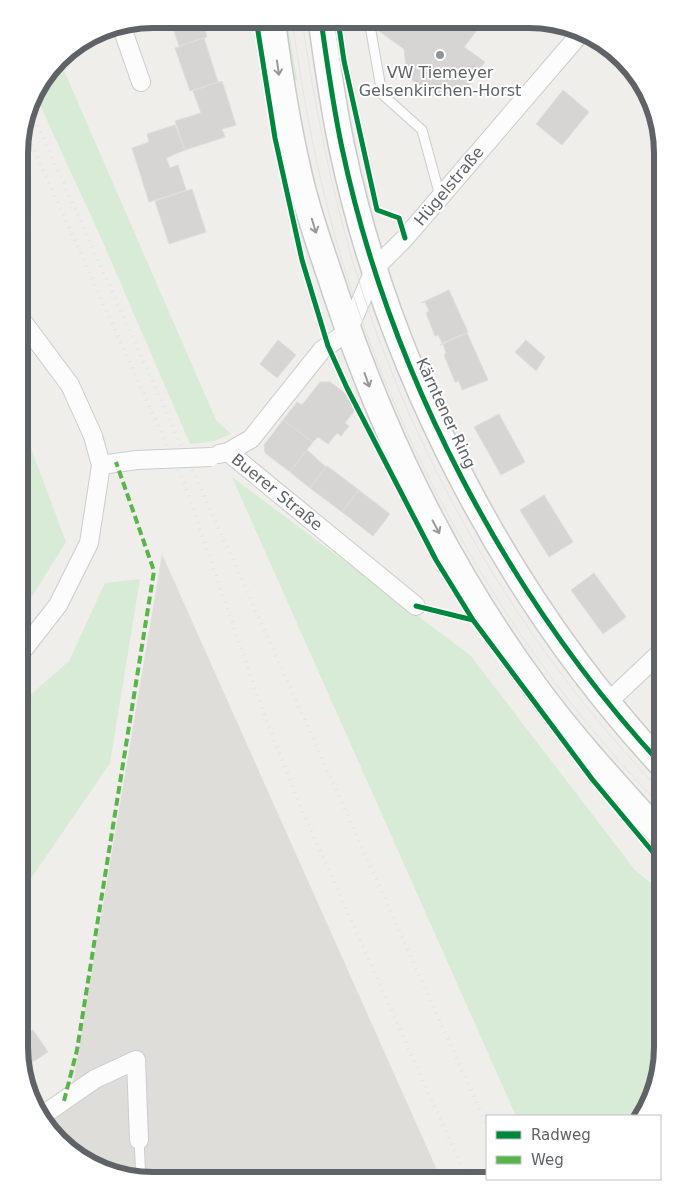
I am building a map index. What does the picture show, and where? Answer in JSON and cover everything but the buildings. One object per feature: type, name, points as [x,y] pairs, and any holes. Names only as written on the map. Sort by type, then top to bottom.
[{"type":"main road","points":[[273,28],[282,90],[300,177],[348,331],[371,392],[409,476],[452,556],[503,641],[537,690],[653,826]]},
{"type":"main road","name":"Kärntener Ring","points":[[322,28],[342,148],[375,268],[410,368],[447,450],[532,598],[575,660],[653,755]]},
{"type":"street","points":[[123,31],[141,82]]},
{"type":"street","name":"Hügelstraße","points":[[348,331],[375,268],[406,238],[577,37]]},
{"type":"street","points":[[27,327],[70,385],[93,436],[101,465],[89,543],[58,605],[27,644]]},
{"type":"street","points":[[228,452],[251,439],[322,350],[348,331]]},
{"type":"street","name":"Buerer Straße","points":[[101,465],[137,460],[211,457],[228,452],[416,606]]},
{"type":"street","points":[[608,702],[653,659]]},
{"type":"street","points":[[46,1113],[95,1079],[136,1060],[139,1140]]},
{"type":"lane","points":[[370,28],[382,94],[422,130],[440,196]]},
{"type":"lane","points":[[139,1140],[141,1171]]},
{"type":"shaded area","points":[[162,554],[438,1172],[136,1171],[120,1168],[90,1156],[64,1136],[51,1120],[69,1107]]},
{"type":"green space","points":[[286,28],[288,28],[297,80],[294,81]]},
{"type":"green space","points":[[62,67],[216,420],[231,434],[214,441],[190,444],[102,240],[38,101],[53,76]]},
{"type":"green space","points":[[27,441],[66,542],[27,604]]},
{"type":"green space","points":[[232,477],[470,655],[635,870],[653,885],[653,1055],[647,1088],[637,1110],[634,1115],[516,1115]]},
{"type":"green space","points":[[140,579],[110,763],[27,884],[27,698],[69,661],[105,583]]},
{"type":"tram line","points":[[293,28],[311,136],[339,250],[364,327],[394,402],[428,476],[467,548],[510,618],[556,684],[607,748],[653,798]]},
{"type":"tram line","points":[[303,28],[312,84],[339,212],[357,275],[382,346],[410,416],[443,485],[480,552],[520,616],[564,678],[611,737],[653,783]]},
{"type":"railway","points":[[33,115],[486,1124]]},
{"type":"railway","points":[[29,138],[184,483],[265,717],[302,810],[464,1172]]},
{"type":"marked path","points":[[64,1101],[77,1050],[154,571],[116,462]]},
{"type":"cycle path","points":[[257,28],[275,138],[302,260],[328,346],[347,388],[436,560],[473,620]]},
{"type":"cycle path","points":[[322,28],[342,148],[363,232],[390,315],[423,397],[462,478],[505,555],[553,630],[606,700],[653,755]]},
{"type":"cycle path","points":[[339,28],[344,61],[377,210],[399,218],[405,238]]},
{"type":"cycle path","points":[[416,606],[473,620],[592,779],[653,852]]},
{"type":"place","name":"VW Tiemeyer Gelsenkirchen-Horst","points":[[440,55]]}]
